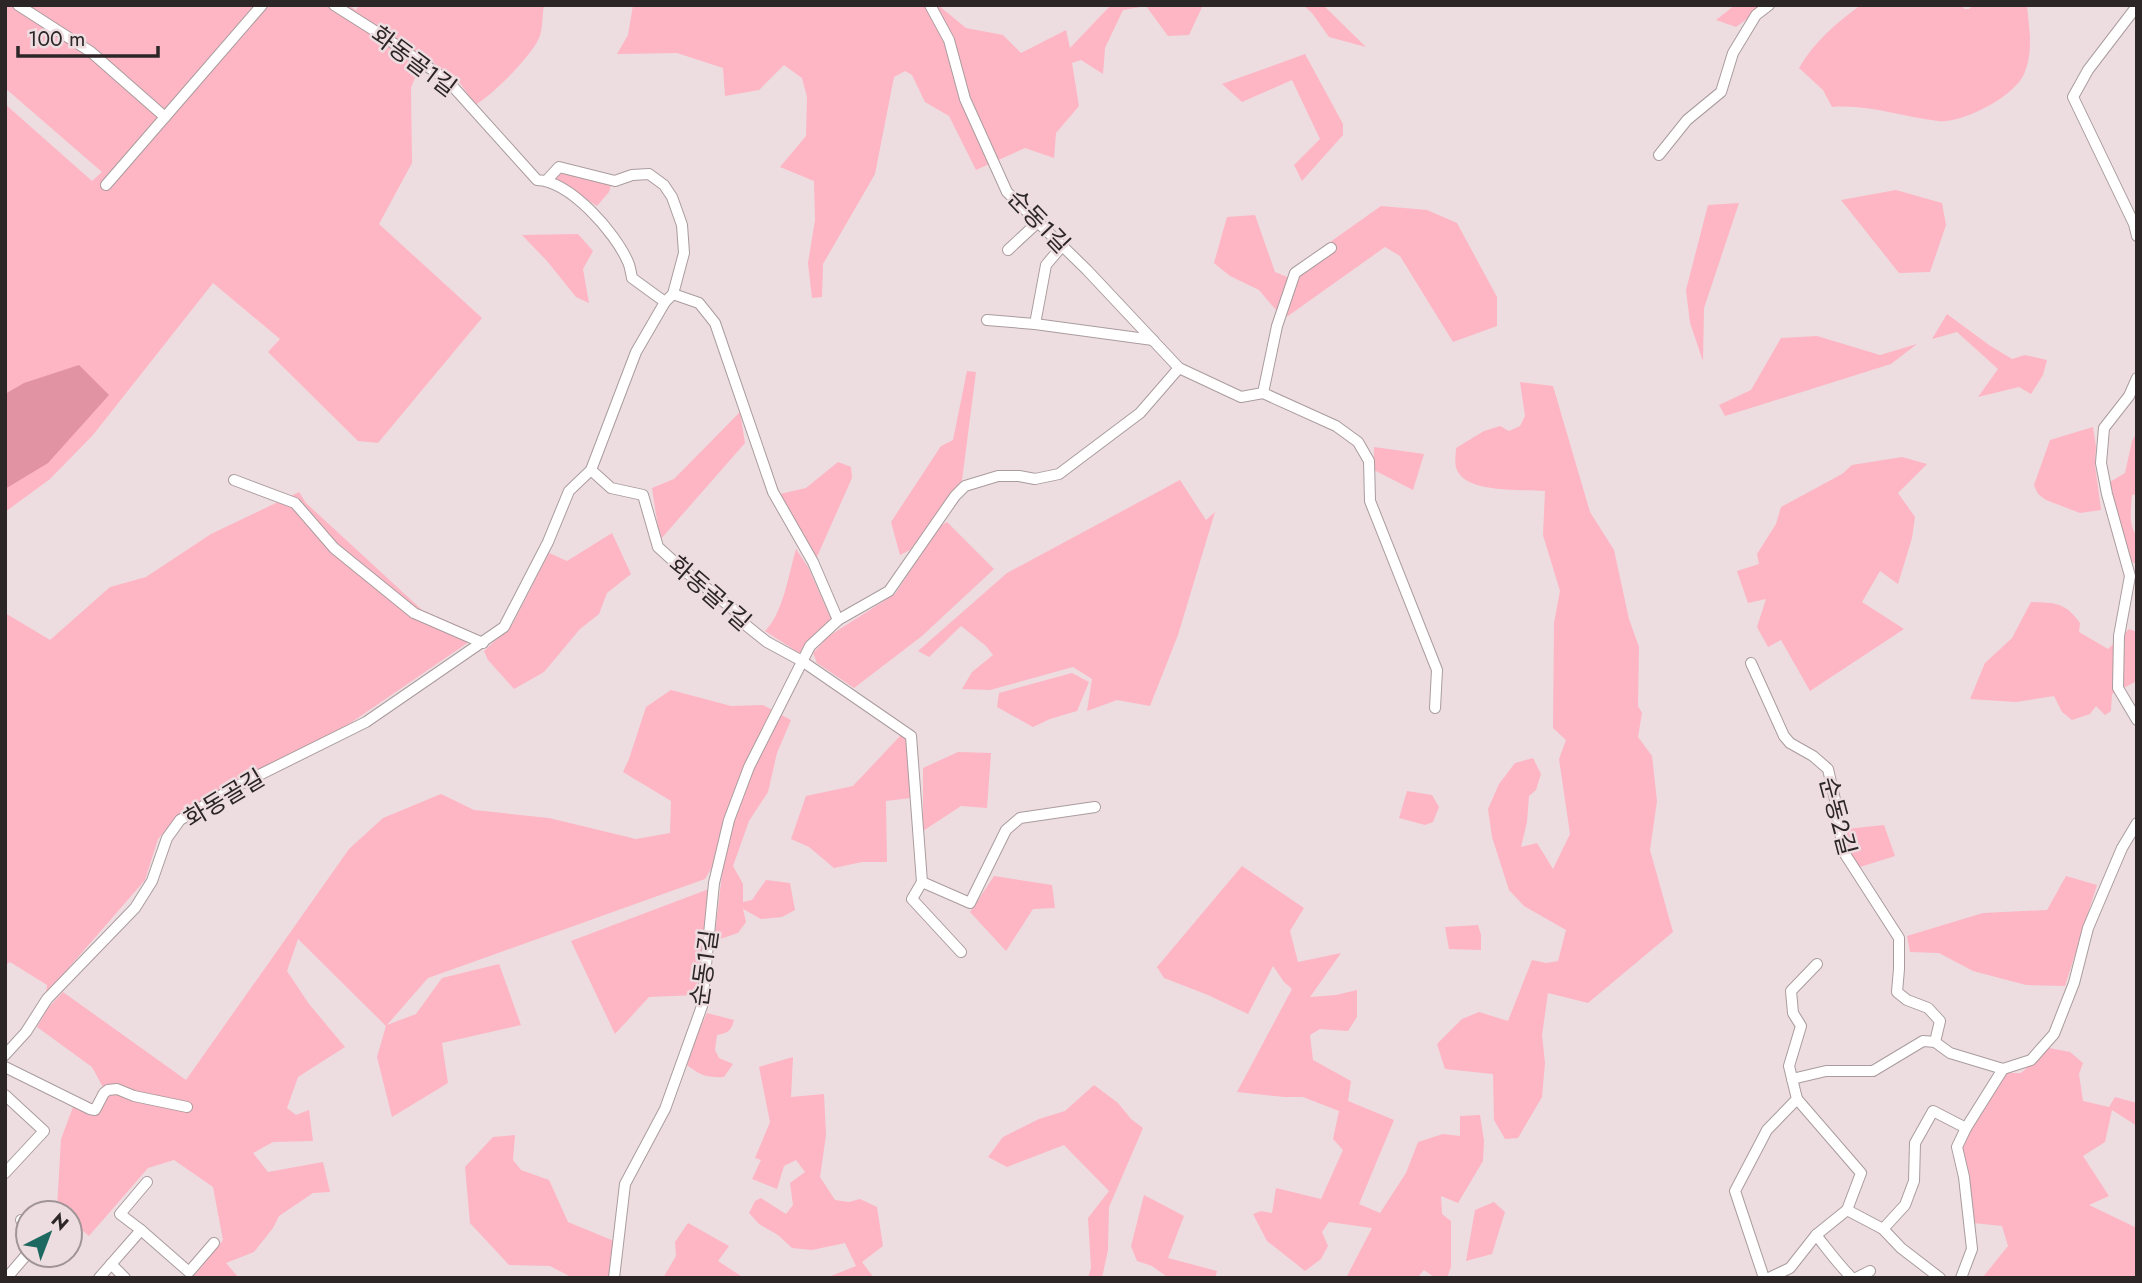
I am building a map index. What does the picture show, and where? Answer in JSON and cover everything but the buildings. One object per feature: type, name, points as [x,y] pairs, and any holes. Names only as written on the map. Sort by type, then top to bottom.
[{"type":"street","points":[[18,5],[91,52],[165,117]]},
{"type":"street","points":[[106,185],[262,5]]},
{"type":"street","name":"화동골1길","points":[[334,5],[447,80],[537,180],[547,180],[580,200],[599,218],[628,262],[632,278],[665,302]]},
{"type":"street","name":"순동1길","points":[[930,5],[949,40],[965,99],[1007,192],[1179,368],[1241,397],[1263,393]]},
{"type":"street","points":[[1659,155],[1687,120],[1721,92],[1733,54],[1756,15],[1769,5]]},
{"type":"street","points":[[2137,6],[2088,70],[2073,97],[2134,224],[2137,236]]},
{"type":"street","points":[[547,180],[559,167],[615,181],[632,175],[649,174],[664,185],[672,197],[682,225],[684,253],[673,294],[665,302],[636,352],[591,470]]},
{"type":"street","points":[[1008,250],[1038,222]]},
{"type":"street","points":[[1035,324],[1046,265],[1062,246]]},
{"type":"street","points":[[1331,248],[1295,273],[1277,327],[1263,393],[1336,426],[1358,442],[1368,461],[1370,501],[1437,670],[1435,708]]},
{"type":"street","points":[[673,294],[699,303],[715,323],[773,492],[813,562],[838,620]]},
{"type":"street","points":[[987,320],[1153,340]]},
{"type":"street","name":"순동1길","points":[[614,1278],[625,1184],[665,1109],[702,1006],[714,883],[729,820],[749,767],[810,646],[838,620],[889,591],[955,496],[965,486],[998,476],[1035,479],[1059,474],[1140,413],[1179,368]]},
{"type":"street","points":[[2137,378],[2129,396],[2104,428],[2101,463],[2106,494],[2130,576],[2119,636],[2118,688],[2137,719]]},
{"type":"street","name":"화동골1길","points":[[591,470],[611,488],[643,495],[658,547],[733,608],[747,626],[766,642],[802,661]]},
{"type":"street","name":"화동골길","points":[[5,1055],[26,1032],[47,999],[135,908],[152,881],[167,838],[180,821],[235,787],[366,722],[504,627],[548,542],[569,491],[591,470]]},
{"type":"street","points":[[234,480],[295,503],[334,548],[414,613],[483,643]]},
{"type":"street","points":[[802,661],[911,736],[922,882],[912,899],[961,952]]},
{"type":"street","name":"순동2길","points":[[1751,663],[1784,736],[1828,769],[1843,851],[1899,938],[1896,992],[1907,1000],[1928,1008],[1940,1021],[1935,1042]]},
{"type":"street","points":[[922,882],[970,903],[1006,830],[1020,818],[1095,807]]},
{"type":"street","points":[[1792,1079],[1826,1071],[1873,1071],[1923,1041],[1935,1042],[1950,1053],[2003,1069],[2031,1060],[2054,1034],[2074,982],[2088,928],[2122,848],[2137,822]]},
{"type":"street","points":[[1797,1099],[1768,1130],[1735,1191],[1766,1278],[1790,1268],[1816,1235],[1847,1210],[1861,1173],[1797,1099],[1789,1066],[1801,1026],[1793,1013],[1791,991],[1817,964]]},
{"type":"street","points":[[5,1067],[90,1109],[95,1110],[108,1090],[117,1089],[134,1096],[187,1107]]},
{"type":"street","points":[[1961,1278],[1972,1250],[1964,1177],[1957,1147],[2003,1069]]},
{"type":"street","points":[[5,1095],[44,1131],[5,1173]]},
{"type":"street","points":[[1882,1229],[1905,1205],[1914,1181],[1915,1143],[1933,1111],[1966,1128]]},
{"type":"street","points":[[147,1182],[120,1214],[189,1272],[214,1243]]},
{"type":"street","points":[[1847,1210],[1882,1229],[1901,1248],[1940,1278]]},
{"type":"street","points":[[99,1278],[141,1230]]},
{"type":"street","points":[[1816,1235],[1836,1262],[1854,1278],[1870,1271]]},
{"type":"street","points":[[111,1264],[125,1278]]},
{"type":"shaded area","points":[[5,5],[348,5],[356,10],[359,5],[544,5],[541,30],[535,45],[501,84],[475,105],[460,83],[424,55],[411,88],[412,163],[379,224],[482,318],[378,443],[358,441],[268,352],[280,339],[213,283],[93,435],[50,479],[5,512],[5,104],[92,181],[102,172],[5,88]]},
{"type":"shaded area","points":[[633,5],[938,5],[966,28],[1003,35],[1021,53],[1066,30],[1070,48],[1111,5],[1203,5],[1189,35],[1168,36],[1146,6],[1123,10],[1105,48],[1103,74],[1081,60],[1072,63],[1079,106],[1056,133],[1054,158],[1025,148],[976,170],[949,116],[925,102],[912,75],[905,71],[894,77],[875,174],[823,264],[822,297],[812,298],[808,263],[815,220],[814,181],[780,167],[806,136],[807,97],[802,78],[784,65],[759,90],[725,96],[723,68],[677,53],[617,54],[628,35]]},
{"type":"shaded area","points":[[1303,5],[1323,5],[1366,47],[1329,37]]},
{"type":"shaded area","points":[[1735,5],[1766,5],[1736,27],[1716,20]]},
{"type":"shaded area","points":[[1861,5],[1962,5],[1964,9],[1969,9],[1973,5],[2027,5],[2030,48],[2024,74],[2010,91],[1987,107],[1948,121],[1859,107],[1832,107],[1823,90],[1799,68],[1826,34]]},
{"type":"shaded area","points":[[1305,54],[1343,124],[1343,135],[1302,181],[1294,165],[1320,139],[1292,80],[1242,102],[1222,84]]},
{"type":"shaded area","points":[[569,164],[614,176],[609,192],[597,206],[553,178]]},
{"type":"shaded area","points":[[1896,190],[1942,203],[1946,225],[1930,272],[1899,273],[1841,200]]},
{"type":"shaded area","points":[[1739,203],[1704,308],[1703,361],[1690,323],[1686,290],[1708,205]]},
{"type":"shaded area","points":[[1381,206],[1427,210],[1457,223],[1497,297],[1497,326],[1453,342],[1400,256],[1385,247],[1288,316],[1275,309],[1259,290],[1230,276],[1214,263],[1227,217],[1255,215],[1275,272],[1287,277]]},
{"type":"shaded area","points":[[578,234],[593,251],[583,269],[589,303],[576,297],[522,235]]},
{"type":"shaded area","points":[[1947,314],[2012,359],[2025,355],[2047,360],[2043,375],[2031,394],[2019,387],[1978,397],[1998,369],[1957,332],[1932,339]]},
{"type":"shaded area","points":[[1817,336],[1880,355],[1917,344],[1891,364],[1725,416],[1719,405],[1751,390],[1781,338]]},
{"type":"shaded area","points":[[79,365],[109,395],[48,463],[5,489],[5,394],[24,383]]},
{"type":"shaded area","points":[[967,371],[976,372],[962,480],[910,550],[900,555],[891,522],[941,446],[953,440]]},
{"type":"shaded area","points":[[1520,382],[1553,386],[1590,512],[1614,550],[1629,619],[1639,647],[1638,706],[1642,713],[1638,737],[1652,756],[1657,801],[1650,850],[1673,932],[1588,1003],[1548,993],[1542,1035],[1545,1063],[1542,1097],[1518,1138],[1505,1139],[1494,1120],[1493,1074],[1445,1069],[1437,1044],[1462,1019],[1479,1012],[1508,1021],[1532,960],[1546,963],[1558,961],[1566,930],[1524,906],[1509,890],[1492,837],[1488,809],[1499,784],[1515,763],[1533,758],[1541,774],[1536,790],[1529,796],[1521,847],[1537,843],[1553,869],[1570,834],[1559,759],[1566,740],[1553,728],[1554,623],[1560,591],[1543,535],[1545,491],[1484,487],[1463,478],[1456,465],[1456,448],[1484,431],[1500,426],[1509,431],[1520,426],[1525,416]]},
{"type":"shaded area","points":[[740,412],[745,443],[660,540],[652,488],[674,479]]},
{"type":"shaded area","points":[[2093,427],[2101,510],[2080,513],[2046,500],[2038,494],[2034,485],[2050,440]]},
{"type":"shaded area","points":[[2137,432],[2137,494],[2132,495],[2131,511],[2132,527],[2137,536],[2136,564],[2131,561],[2113,503],[2110,482],[2125,473],[2132,441]]},
{"type":"shaded area","points":[[1374,447],[1424,454],[1413,490],[1374,470]]},
{"type":"shaded area","points":[[1902,457],[1927,464],[1898,493],[1915,517],[1912,538],[1898,584],[1880,571],[1862,602],[1904,629],[1810,691],[1781,640],[1768,647],[1757,627],[1766,599],[1748,603],[1737,571],[1759,564],[1757,554],[1776,524],[1781,507],[1842,474],[1852,465]]},
{"type":"shaded area","points":[[838,462],[851,467],[852,478],[816,559],[780,494],[806,488]]},
{"type":"shaded area","points":[[1180,480],[1206,520],[1215,512],[1178,635],[1150,706],[1117,700],[1087,711],[1092,679],[1073,667],[990,690],[962,689],[972,672],[993,655],[961,626],[929,657],[918,651],[1007,573]]},
{"type":"shaded area","points":[[299,492],[306,503],[422,610],[479,635],[349,724],[226,787],[177,818],[158,839],[145,880],[46,994],[47,985],[10,962],[5,965],[5,613],[50,640],[110,587],[146,577],[211,534]]},
{"type":"shaded area","points":[[947,522],[994,569],[922,636],[854,688],[817,663],[813,653],[829,636],[895,594],[940,526]]},
{"type":"shaded area","points":[[612,533],[631,574],[607,593],[599,614],[580,629],[544,672],[514,689],[488,660],[484,651],[512,625],[549,553],[567,561]]},
{"type":"shaded area","points":[[796,549],[808,567],[831,619],[799,653],[765,631],[781,604]]},
{"type":"shaded area","points":[[2031,602],[2064,607],[2080,623],[2079,632],[2108,649],[2129,629],[2137,632],[2137,681],[2112,694],[2111,711],[2105,715],[2096,706],[2090,714],[2072,720],[2062,712],[2054,696],[2016,702],[1970,699],[1985,663],[2012,638]]},
{"type":"shaded area","points":[[1072,673],[1089,682],[1077,711],[1033,727],[997,707],[999,693]]},
{"type":"shaded area","points":[[671,690],[731,706],[763,705],[791,720],[777,753],[768,792],[749,821],[733,866],[743,884],[743,902],[752,900],[766,880],[790,883],[795,910],[782,917],[761,919],[743,909],[746,922],[738,933],[714,941],[723,866],[714,864],[705,879],[428,978],[387,1025],[416,1014],[442,978],[499,964],[521,1025],[442,1043],[448,1083],[392,1117],[377,1057],[386,1026],[298,939],[287,971],[309,1004],[345,1047],[298,1077],[287,1108],[296,1115],[309,1110],[313,1141],[273,1142],[253,1153],[268,1172],[323,1162],[330,1192],[313,1193],[279,1216],[254,1252],[226,1263],[239,1278],[192,1278],[223,1240],[213,1187],[174,1160],[148,1168],[89,1236],[84,1232],[84,1199],[58,1199],[61,1139],[73,1107],[96,1113],[104,1089],[92,1067],[37,1027],[48,1008],[63,992],[186,1080],[349,849],[383,818],[441,794],[474,810],[549,818],[636,839],[670,833],[671,801],[623,772],[646,707]]},
{"type":"shaded area","points":[[901,735],[907,738],[911,798],[886,801],[887,862],[862,862],[834,868],[809,847],[791,839],[806,796],[853,786]]},
{"type":"shaded area","points":[[958,752],[991,753],[987,808],[961,806],[923,831],[923,768]]},
{"type":"shaded area","points":[[1407,791],[1432,795],[1439,807],[1433,822],[1425,825],[1399,818]]},
{"type":"shaded area","points":[[1884,825],[1895,856],[1860,867],[1850,853],[1846,829]]},
{"type":"shaded area","points":[[1242,866],[1304,908],[1290,931],[1298,962],[1341,953],[1310,997],[1357,990],[1357,1017],[1348,1031],[1320,1029],[1310,1035],[1313,1060],[1351,1081],[1348,1101],[1394,1120],[1359,1204],[1380,1213],[1406,1173],[1418,1142],[1443,1134],[1460,1136],[1460,1116],[1480,1115],[1484,1141],[1483,1161],[1458,1203],[1441,1196],[1442,1214],[1451,1221],[1451,1267],[1447,1278],[1435,1278],[1424,1270],[1417,1278],[1346,1278],[1372,1228],[1329,1222],[1322,1232],[1328,1246],[1321,1259],[1305,1271],[1267,1241],[1253,1214],[1261,1211],[1272,1213],[1276,1188],[1321,1199],[1343,1150],[1333,1139],[1339,1111],[1303,1097],[1237,1092],[1292,989],[1273,966],[1248,1014],[1164,978],[1157,967]]},
{"type":"shaded area","points":[[994,876],[1052,885],[1055,908],[1033,909],[1006,951],[970,912]]},
{"type":"shaded area","points":[[2066,876],[2097,885],[2065,986],[2026,985],[1973,971],[1939,953],[1910,952],[1907,936],[1983,913],[2047,910]]},
{"type":"shaded area","points":[[709,889],[696,995],[649,997],[615,1034],[571,941]]},
{"type":"shaded area","points":[[1478,925],[1481,950],[1449,949],[1445,927]]},
{"type":"shaded area","points":[[707,1013],[734,1020],[728,1031],[717,1035],[715,1050],[719,1058],[733,1064],[724,1077],[704,1075],[687,1065]]},
{"type":"shaded area","points":[[2049,1048],[2070,1052],[2083,1063],[2079,1074],[2083,1101],[2109,1107],[2115,1097],[2137,1103],[2137,1126],[2112,1110],[2105,1142],[2083,1156],[2109,1196],[2089,1205],[2137,1228],[2137,1278],[1983,1277],[2008,1246],[2002,1226],[1973,1223],[1962,1141],[2003,1076],[2008,1073],[2021,1073]]},
{"type":"shaded area","points":[[793,1057],[791,1097],[824,1094],[826,1135],[820,1177],[835,1200],[849,1202],[860,1199],[877,1207],[883,1246],[862,1262],[874,1278],[826,1278],[856,1266],[845,1243],[812,1250],[792,1248],[778,1235],[759,1224],[749,1213],[755,1201],[761,1198],[786,1214],[793,1205],[790,1183],[805,1172],[796,1160],[784,1166],[777,1189],[752,1179],[761,1160],[755,1158],[770,1122],[759,1067]]},
{"type":"shaded area","points":[[1094,1085],[1118,1103],[1131,1119],[1143,1128],[1109,1207],[1108,1250],[1102,1278],[1088,1278],[1091,1268],[1088,1218],[1109,1191],[1064,1145],[1007,1167],[988,1157],[1003,1137],[1039,1119],[1065,1111]]},
{"type":"shaded area","points":[[515,1135],[513,1160],[521,1170],[549,1180],[568,1222],[614,1241],[609,1278],[573,1278],[550,1266],[509,1265],[470,1223],[465,1167],[493,1137]]},
{"type":"shaded area","points":[[1144,1195],[1184,1216],[1168,1258],[1217,1271],[1215,1278],[1166,1278],[1152,1266],[1137,1261],[1131,1246]]},
{"type":"shaded area","points":[[1494,1202],[1505,1212],[1492,1254],[1466,1261],[1475,1210]]},
{"type":"shaded area","points":[[688,1223],[729,1246],[718,1261],[744,1278],[663,1278],[676,1256],[675,1242]]}]
